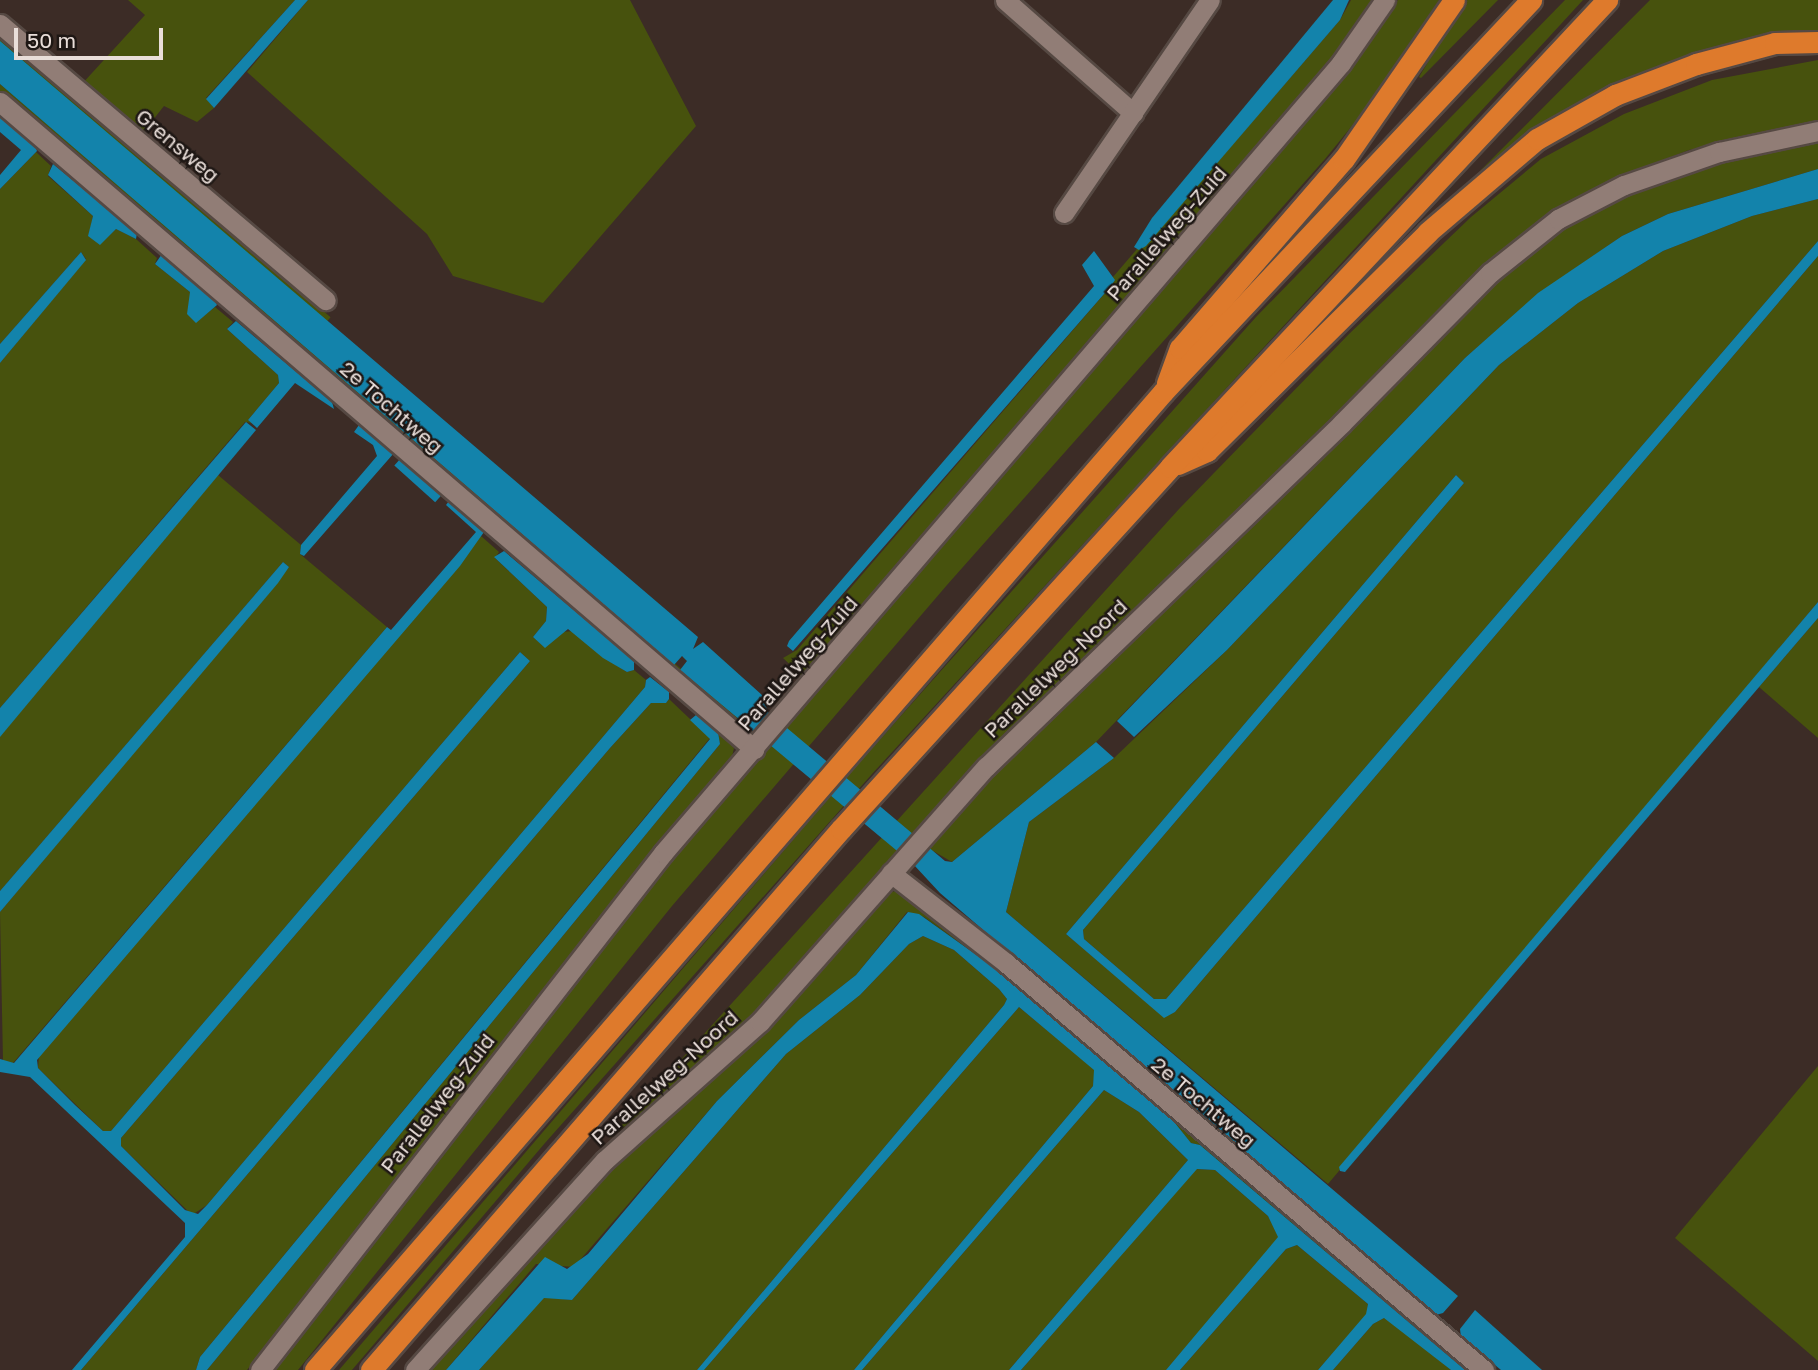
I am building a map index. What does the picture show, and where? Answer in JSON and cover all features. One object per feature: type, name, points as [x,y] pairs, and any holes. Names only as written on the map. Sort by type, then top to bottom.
[{"type":"highway","points":[[1163,392],[1180,348],[1344,159],[1454,0]]},
{"type":"highway","points":[[315,1370],[535,1120],[849,750],[1163,392],[1531,0]]},
{"type":"highway","points":[[372,1370],[879,786],[1170,467],[1607,0]]},
{"type":"highway","points":[[1170,467],[1207,451],[1428,232],[1537,139],[1615,95],[1696,64],[1775,43],[1818,42]]},
{"type":"street","points":[[1005,0],[1133,113]]},
{"type":"street","points":[[1063,214],[1210,0]]},
{"type":"street","name":"Parallelweg-Zuid","points":[[260,1370],[568,972],[757,745],[1341,63],[1385,0]]},
{"type":"street","name":"Grensweg","points":[[0,24],[326,300]]},
{"type":"street","name":"2e Tochtweg","points":[[0,102],[757,745]]},
{"type":"street","name":"Parallelweg-Noord","points":[[415,1370],[570,1196],[760,1022],[986,767],[1531,238],[1586,204],[1678,163],[1818,131]]},
{"type":"street","name":"2e Tochtweg","points":[[896,867],[1484,1370]]},
{"type":"green space","points":[[128,0],[295,0],[206,98],[214,108],[197,122],[164,106],[141,135],[81,85],[145,15]]},
{"type":"green space","points":[[308,0],[630,0],[696,126],[543,303],[453,276],[427,234],[247,72]]},
{"type":"green space","points":[[1351,0],[1372,0],[1336,53],[803,677],[783,658],[797,650],[1111,286],[1113,277],[1137,249],[1146,245],[1340,20]]},
{"type":"green space","points":[[1398,0],[1439,0],[1369,105],[1325,159],[947,585],[672,906],[298,1370],[270,1370],[650,881],[1317,109]]},
{"type":"green space","points":[[1465,0],[1498,0],[1421,78],[1419,77]]},
{"type":"green space","points":[[1565,0],[1583,0],[872,774],[545,1143],[352,1370],[339,1370],[858,764],[1256,317]]},
{"type":"green space","points":[[1650,0],[1818,0],[1818,34],[1770,39],[1507,152],[1480,171]]},
{"type":"green space","points":[[0,30],[331,317],[323,326],[0,45]]},
{"type":"green space","points":[[1818,60],[1818,124],[1689,150],[1622,176],[1527,231],[1486,266],[760,1010],[714,1054],[609,1139],[1179,509],[1349,334],[1471,217],[1541,159],[1624,114],[1712,80]]},
{"type":"green space","points":[[0,84],[740,720],[735,722],[0,91]]},
{"type":"green space","points":[[1818,140],[1818,169],[1668,214],[1622,236],[1538,294],[1465,358],[1096,742],[952,862],[928,848],[928,843],[991,772],[1496,279],[1561,226],[1628,191],[1722,159]]},
{"type":"green space","points":[[36,152],[51,166],[48,176],[93,216],[89,236],[100,244],[116,229],[136,239],[157,258],[155,264],[190,292],[196,322],[215,307],[233,322],[227,329],[278,375],[279,383],[248,420],[252,423],[245,422],[0,708],[0,363],[86,259],[81,252],[0,344],[0,189]]},
{"type":"green space","points":[[1818,199],[1818,241],[1166,999],[1154,999],[1084,939],[1083,930],[1464,483],[1456,475],[1066,934],[1164,1017],[1175,1012],[1818,256],[1818,602],[1328,1184],[1006,912],[1029,822],[1114,758],[1227,650],[1499,365],[1578,303],[1663,251],[1752,216]]},
{"type":"green space","points":[[218,475],[301,545],[300,554],[387,627],[13,1063],[3,1061],[0,912],[289,567],[283,562],[0,891],[0,731]]},
{"type":"green space","points":[[481,536],[499,552],[495,558],[547,607],[546,621],[533,637],[545,647],[561,632],[574,631],[603,657],[627,672],[634,670],[646,680],[645,687],[207,1205],[192,1215],[121,1146],[121,1138],[530,661],[520,652],[111,1131],[103,1131],[38,1068],[39,1055]]},
{"type":"green space","points":[[1818,618],[1818,738],[1759,687]]},
{"type":"green space","points":[[669,699],[710,738],[200,1357],[196,1370],[81,1370],[610,748],[651,703],[666,703]]},
{"type":"green space","points":[[718,732],[734,748],[731,761],[616,897],[294,1313],[247,1370],[207,1370],[720,744]]},
{"type":"green space","points":[[896,891],[983,948],[1477,1370],[1465,1370],[1200,1145],[1191,1143],[1171,1118],[989,964],[924,917],[907,912],[856,975],[799,1020],[717,1101],[574,1267],[536,1264],[446,1370],[423,1370],[525,1253],[778,1015],[886,893]]},
{"type":"green space","points":[[923,936],[954,950],[999,989],[1007,999],[1004,1005],[697,1370],[479,1370],[544,1297],[572,1300],[786,1054],[860,995],[909,944]]},
{"type":"green space","points":[[1019,1007],[1095,1070],[1093,1086],[854,1370],[704,1370]]},
{"type":"green space","points":[[1818,1066],[1818,1361],[1675,1238]]},
{"type":"green space","points":[[1104,1090],[1139,1112],[1188,1160],[1009,1370],[862,1370]]},
{"type":"green space","points":[[1196,1169],[1215,1170],[1268,1216],[1279,1237],[1264,1258],[1166,1370],[1021,1370]]},
{"type":"green space","points":[[1297,1245],[1368,1304],[1367,1314],[1318,1370],[1180,1370],[1286,1249]]},
{"type":"green space","points":[[1384,1318],[1389,1319],[1451,1370],[1333,1370],[1373,1324]]},
{"type":"water","points":[[295,0],[308,0],[214,108],[206,99]]},
{"type":"water","points":[[1333,0],[1349,0],[1340,20],[1146,246],[1139,250],[1134,247],[1152,218]]},
{"type":"water","points":[[0,41],[698,637],[693,649],[703,642],[762,695],[768,712],[945,861],[952,862],[1096,742],[1114,758],[1029,822],[1006,912],[1458,1296],[1443,1313],[1436,1315],[940,893],[914,865],[680,670],[687,661],[682,656],[674,665],[0,84]]},
{"type":"water","points":[[0,113],[34,143],[37,151],[0,189],[0,175],[21,150],[0,132]]},
{"type":"water","points":[[53,164],[137,233],[136,239],[116,229],[100,245],[88,236],[93,216],[48,175]]},
{"type":"water","points":[[1818,169],[1818,199],[1752,216],[1663,251],[1578,303],[1499,365],[1227,650],[1134,737],[1117,721],[1465,358],[1538,293],[1622,236],[1668,214]]},
{"type":"water","points":[[1818,241],[1818,256],[1175,1012],[1164,1018],[1066,934],[1456,475],[1464,483],[1083,930],[1084,939],[1154,999],[1166,999]]},
{"type":"water","points":[[1094,251],[1115,280],[1111,286],[793,651],[787,646],[789,641],[1094,286],[1082,265]]},
{"type":"water","points":[[81,252],[86,260],[0,363],[0,344]]},
{"type":"water","points":[[162,254],[217,305],[196,323],[187,314],[190,292],[155,264]]},
{"type":"water","points":[[236,321],[332,402],[334,409],[295,383],[257,428],[248,420],[279,383],[278,375],[227,329]]},
{"type":"water","points":[[246,422],[256,430],[0,737],[0,708]]},
{"type":"water","points":[[359,425],[394,453],[304,556],[300,554],[301,545],[377,456],[373,445],[354,432]]},
{"type":"water","points":[[401,458],[442,495],[435,502],[394,465]]},
{"type":"water","points":[[449,501],[484,532],[460,566],[37,1060],[38,1068],[75,1105],[103,1131],[111,1131],[520,652],[530,661],[121,1138],[121,1146],[185,1210],[198,1214],[207,1205],[645,687],[646,680],[650,677],[669,692],[669,699],[666,703],[651,703],[610,748],[81,1370],[72,1370],[185,1237],[185,1223],[30,1077],[0,1072],[0,1059],[14,1063],[387,627],[391,630],[476,532],[446,505]]},
{"type":"water","points":[[504,551],[634,661],[634,670],[627,672],[603,658],[568,629],[545,648],[533,637],[546,621],[547,607],[494,557]]},
{"type":"water","points":[[283,562],[289,567],[278,583],[0,912],[0,891]]},
{"type":"water","points":[[1818,602],[1818,618],[1345,1172],[1340,1171],[1339,1167]]},
{"type":"water","points":[[696,715],[718,732],[720,744],[207,1370],[196,1370],[200,1357],[710,739],[690,720]]},
{"type":"water","points":[[908,912],[919,914],[989,964],[1171,1118],[1191,1143],[1200,1145],[1465,1370],[1451,1370],[1384,1318],[1373,1324],[1333,1370],[1318,1370],[1366,1314],[1368,1304],[1297,1245],[1286,1249],[1180,1370],[1166,1370],[1278,1237],[1268,1216],[1215,1170],[1197,1169],[1021,1370],[1009,1370],[1188,1160],[1139,1112],[1104,1090],[862,1370],[854,1370],[1093,1086],[1094,1070],[1019,1007],[704,1370],[697,1370],[1004,1005],[1007,999],[999,989],[954,950],[923,936],[909,944],[860,995],[786,1054],[572,1300],[544,1298],[479,1370],[446,1370],[545,1257],[567,1269],[588,1254],[717,1101],[799,1020],[856,975]]},
{"type":"water","points":[[1475,1310],[1542,1370],[1501,1370],[1461,1337],[1460,1329]]}]
